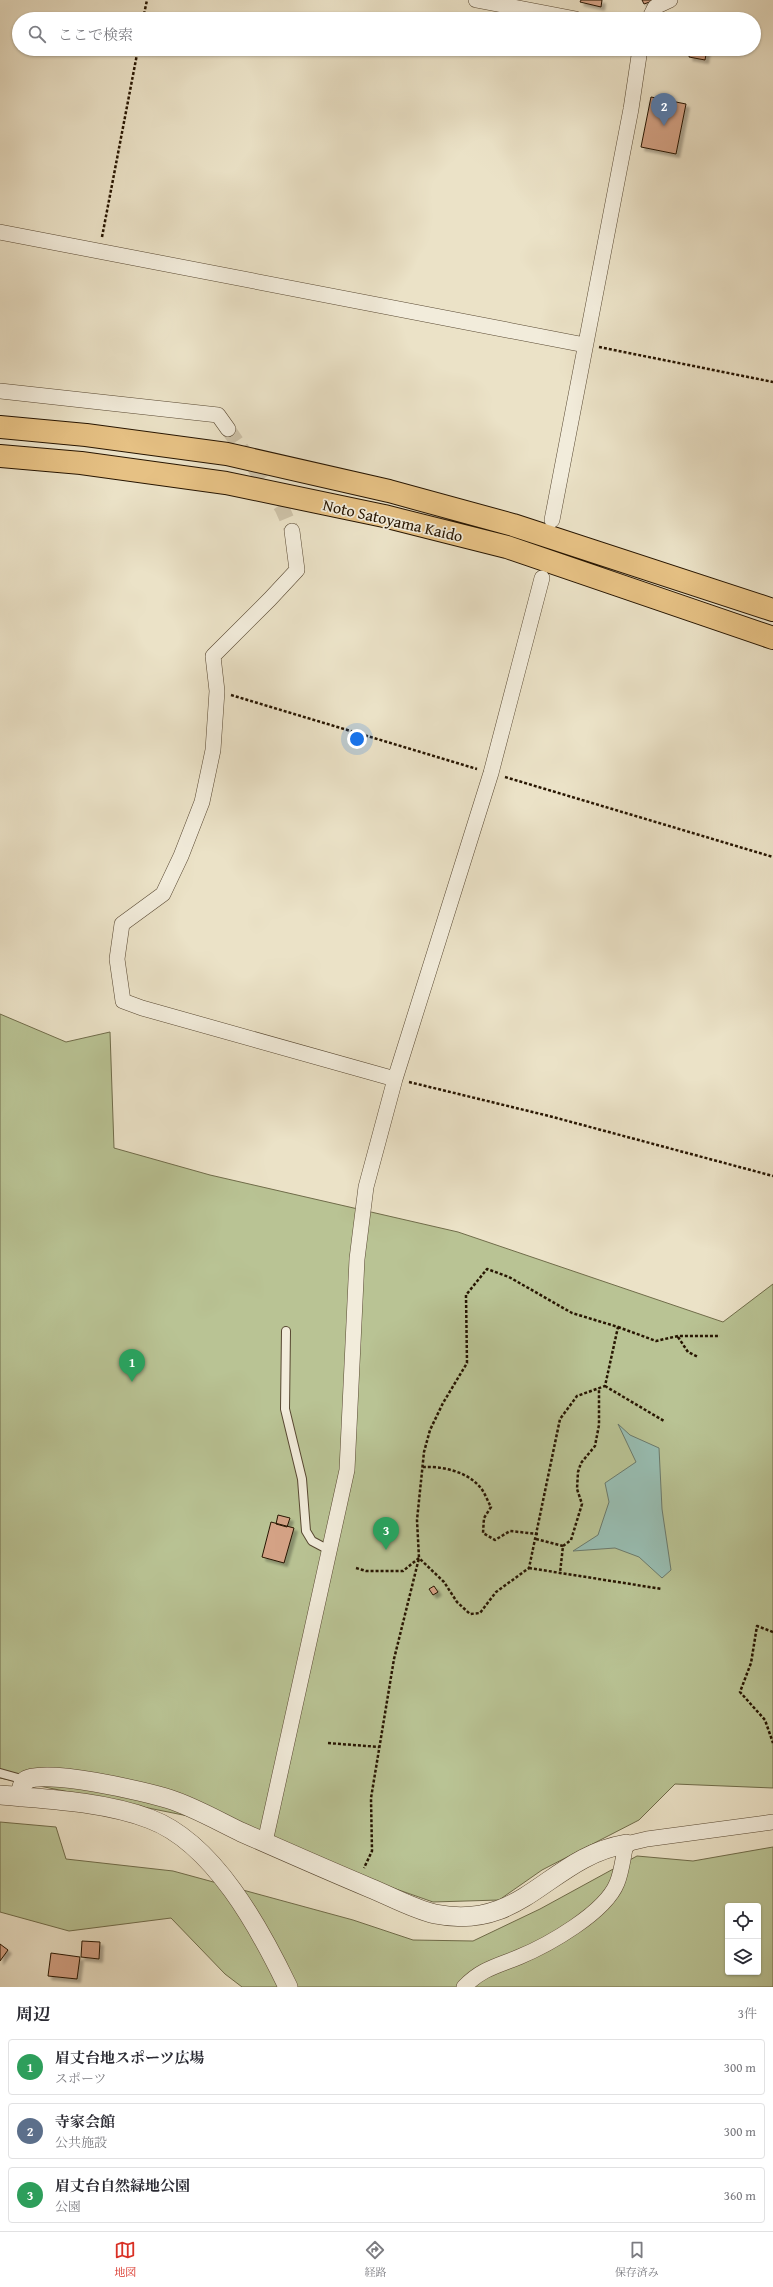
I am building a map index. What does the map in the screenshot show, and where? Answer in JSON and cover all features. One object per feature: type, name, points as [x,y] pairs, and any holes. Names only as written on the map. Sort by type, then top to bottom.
[{"type":"highway","name":"Noto Satoyama Kaido","points":[[0,427],[86,435],[228,454],[389,491],[513,525],[773,610]]},
{"type":"highway","name":"Noto Satoyama Kaido","points":[[0,456],[81,463],[226,483],[384,516],[507,547],[773,638]]},
{"type":"street","points":[[480,0],[541,12]]},
{"type":"street","points":[[652,12],[655,7],[670,0]]},
{"type":"street","points":[[552,520],[631,109],[639,56]]},
{"type":"street","points":[[0,232],[586,345]]},
{"type":"street","points":[[0,391],[218,415],[228,429]]},
{"type":"street","points":[[292,531],[297,570],[214,656],[217,691],[213,750],[202,802],[181,856],[163,894],[122,924],[117,959],[123,1001],[142,1008],[395,1079]]},
{"type":"street","points":[[265,1842],[347,1470],[357,1259],[366,1187],[395,1079],[491,773],[542,578]]},
{"type":"street","points":[[0,1795],[23,1789],[38,1778],[55,1778],[123,1786],[170,1799],[265,1842],[434,1914],[479,1916],[503,1910],[529,1896],[562,1871],[588,1855],[609,1847],[647,1839],[773,1822]]},
{"type":"street","points":[[23,1789],[150,1819],[174,1832],[200,1852],[221,1873],[288,1987]]},
{"type":"street","points":[[464,1987],[476,1974],[527,1953],[578,1925],[596,1910],[617,1884],[626,1844]]},
{"type":"lane","points":[[286,1331],[285,1409],[301,1472],[306,1531],[312,1541],[329,1550]]},
{"type":"lane","points":[[0,1773],[23,1789]]},
{"type":"path","points":[[144,12],[147,0]]},
{"type":"path","points":[[99,252],[137,56]]},
{"type":"path","points":[[586,345],[773,382]]},
{"type":"path","points":[[217,691],[773,857]]},
{"type":"path","points":[[395,1079],[520,1109],[773,1176]]},
{"type":"path","points":[[357,1882],[372,1850],[371,1798],[394,1659],[419,1558],[417,1520],[423,1467],[430,1430],[443,1403],[467,1363],[466,1295],[487,1270],[509,1277],[572,1313],[618,1327],[656,1341],[678,1336],[720,1336]]},
{"type":"path","points":[[605,1386],[618,1327]]},
{"type":"path","points":[[678,1336],[688,1352],[698,1357]]},
{"type":"path","points":[[419,1558],[444,1582],[457,1602],[470,1614],[480,1613],[496,1592],[529,1568],[538,1534],[560,1419],[578,1396],[605,1386],[664,1421]]},
{"type":"path","points":[[560,1574],[563,1546],[571,1540],[582,1504],[577,1489],[578,1472],[581,1463],[595,1446],[600,1425],[599,1388]]},
{"type":"path","points":[[423,1467],[436,1466],[456,1471],[478,1485],[491,1507],[484,1518],[483,1533],[495,1540],[510,1531],[538,1534]]},
{"type":"path","points":[[536,1539],[563,1546]]},
{"type":"path","points":[[356,1568],[366,1571],[403,1571],[419,1558]]},
{"type":"path","points":[[529,1568],[662,1589]]},
{"type":"path","points":[[773,1632],[757,1626],[751,1663],[740,1692],[764,1720],[773,1743]]},
{"type":"path","points":[[328,1743],[379,1747]]},
{"type":"green space","points":[[0,1014],[66,1042],[110,1032],[114,1148],[210,1175],[458,1232],[723,1322],[773,1284],[773,1788],[675,1784],[639,1820],[542,1870],[499,1900],[433,1902],[188,1816],[0,1778]]},
{"type":"green space","points":[[0,1822],[56,1827],[66,1859],[173,1871],[353,1920],[413,1940],[473,1941],[540,1909],[637,1856],[693,1861],[773,1847],[773,1987],[242,1987],[225,1974],[171,1918],[69,1931],[0,1912]]},
{"type":"water","points":[[618,1424],[630,1435],[659,1448],[662,1509],[671,1570],[662,1578],[639,1557],[615,1548],[573,1551],[598,1535],[609,1502],[605,1483],[636,1462]]},
{"type":"building","points":[[581,0],[602,0],[601,7],[580,2]]},
{"type":"building","points":[[642,0],[655,0],[644,4]]},
{"type":"building","points":[[689,56],[706,56],[705,60]]},
{"type":"building","points":[[651,97],[686,104],[676,154],[641,147]]},
{"type":"building","points":[[278,1515],[290,1518],[287,1527],[276,1524]]},
{"type":"building","points":[[271,1522],[294,1528],[284,1563],[262,1557]]},
{"type":"building","points":[[434,1586],[438,1592],[433,1595],[429,1589]]},
{"type":"building","points":[[82,1941],[100,1942],[99,1959],[81,1957]]},
{"type":"building","points":[[0,1944],[8,1950],[0,1961]]},
{"type":"building","points":[[51,1953],[80,1957],[77,1979],[48,1976]]},
{"type":"tunnel","points":[[228,429],[282,508],[292,531]]},
{"type":"place","name":"寺家会館","points":[[664,126]]},
{"type":"place","name":"眉丈台地スポーツ広場","points":[[132,1382]]},
{"type":"place","name":"眉丈台自然緑地公園","points":[[386,1550]]}]
